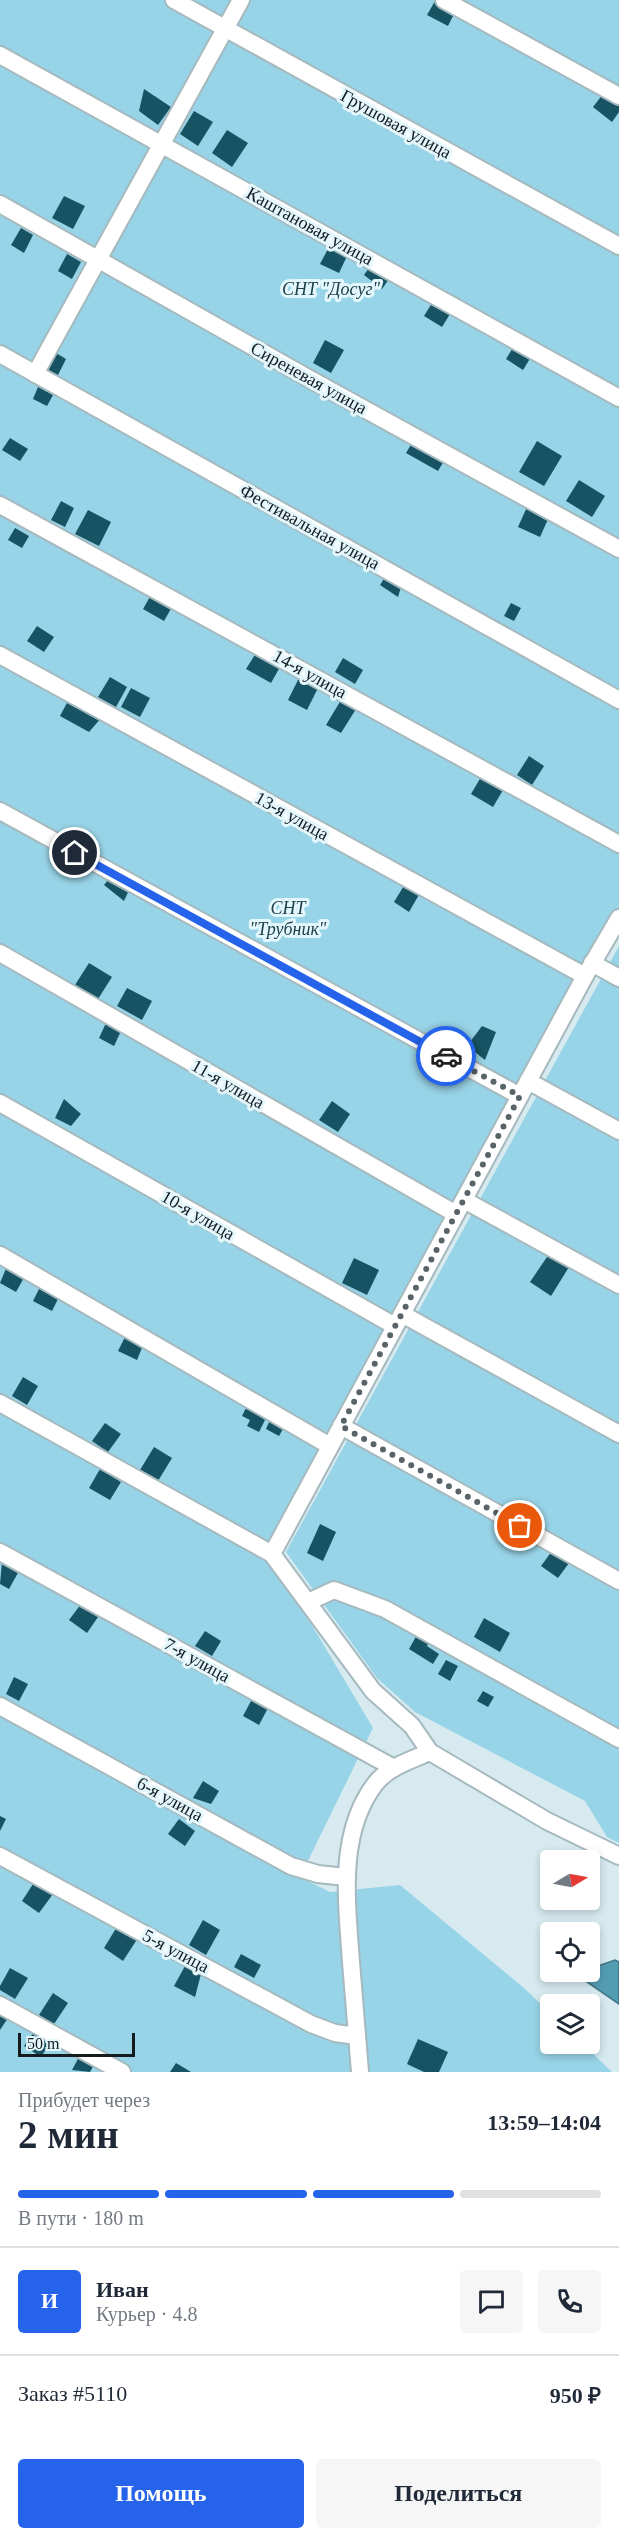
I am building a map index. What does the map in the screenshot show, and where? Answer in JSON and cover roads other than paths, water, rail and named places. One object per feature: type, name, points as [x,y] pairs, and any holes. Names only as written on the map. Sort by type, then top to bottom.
[{"type":"street","name":"Грушовая улица","points":[[174,0],[619,246]]},
{"type":"street","points":[[35,374],[242,0]]},
{"type":"street","points":[[444,0],[619,96]]},
{"type":"street","name":"Каштановая улица","points":[[0,55],[619,398]]},
{"type":"street","name":"Сиреневая улица","points":[[0,204],[308,378],[619,549]]},
{"type":"street","name":"Фестивальная улица","points":[[0,354],[619,700]]},
{"type":"street","name":"14-я улица","points":[[0,505],[619,843]]},
{"type":"street","name":"13-я улица","points":[[0,655],[589,970],[619,978]]},
{"type":"street","points":[[0,811],[524,1089],[619,1131]]},
{"type":"street","points":[[272,1554],[619,918]]},
{"type":"street","name":"11-я улица","points":[[0,953],[460,1207],[619,1285]]},
{"type":"street","name":"10-я улица","points":[[0,1103],[399,1320],[619,1434]]},
{"type":"street","points":[[0,1255],[330,1446]]},
{"type":"street","points":[[0,1403],[272,1554],[373,1691],[412,1726],[430,1752],[547,1821],[619,1856]]},
{"type":"street","points":[[341,1426],[619,1581]]},
{"type":"street","name":"7-я улица","points":[[0,1552],[394,1768]]},
{"type":"street","points":[[308,1602],[334,1590],[385,1609],[619,1739]]},
{"type":"street","name":"6-я улица","points":[[0,1706],[291,1866],[318,1874],[346,1877]]},
{"type":"street","points":[[360,2072],[346,1877],[354,1828],[364,1802],[376,1782],[394,1768],[430,1752]]},
{"type":"street","name":"5-я улица","points":[[0,1856],[311,2024],[335,2033],[357,2036]]},
{"type":"street","points":[[0,2005],[122,2072]]},
{"type":"park label","name":"СНТ \"Досуг\"","points":[[331,289]]},
{"type":"park label","name":"СНТ \"Трубник\"","points":[[288,918]]}]
